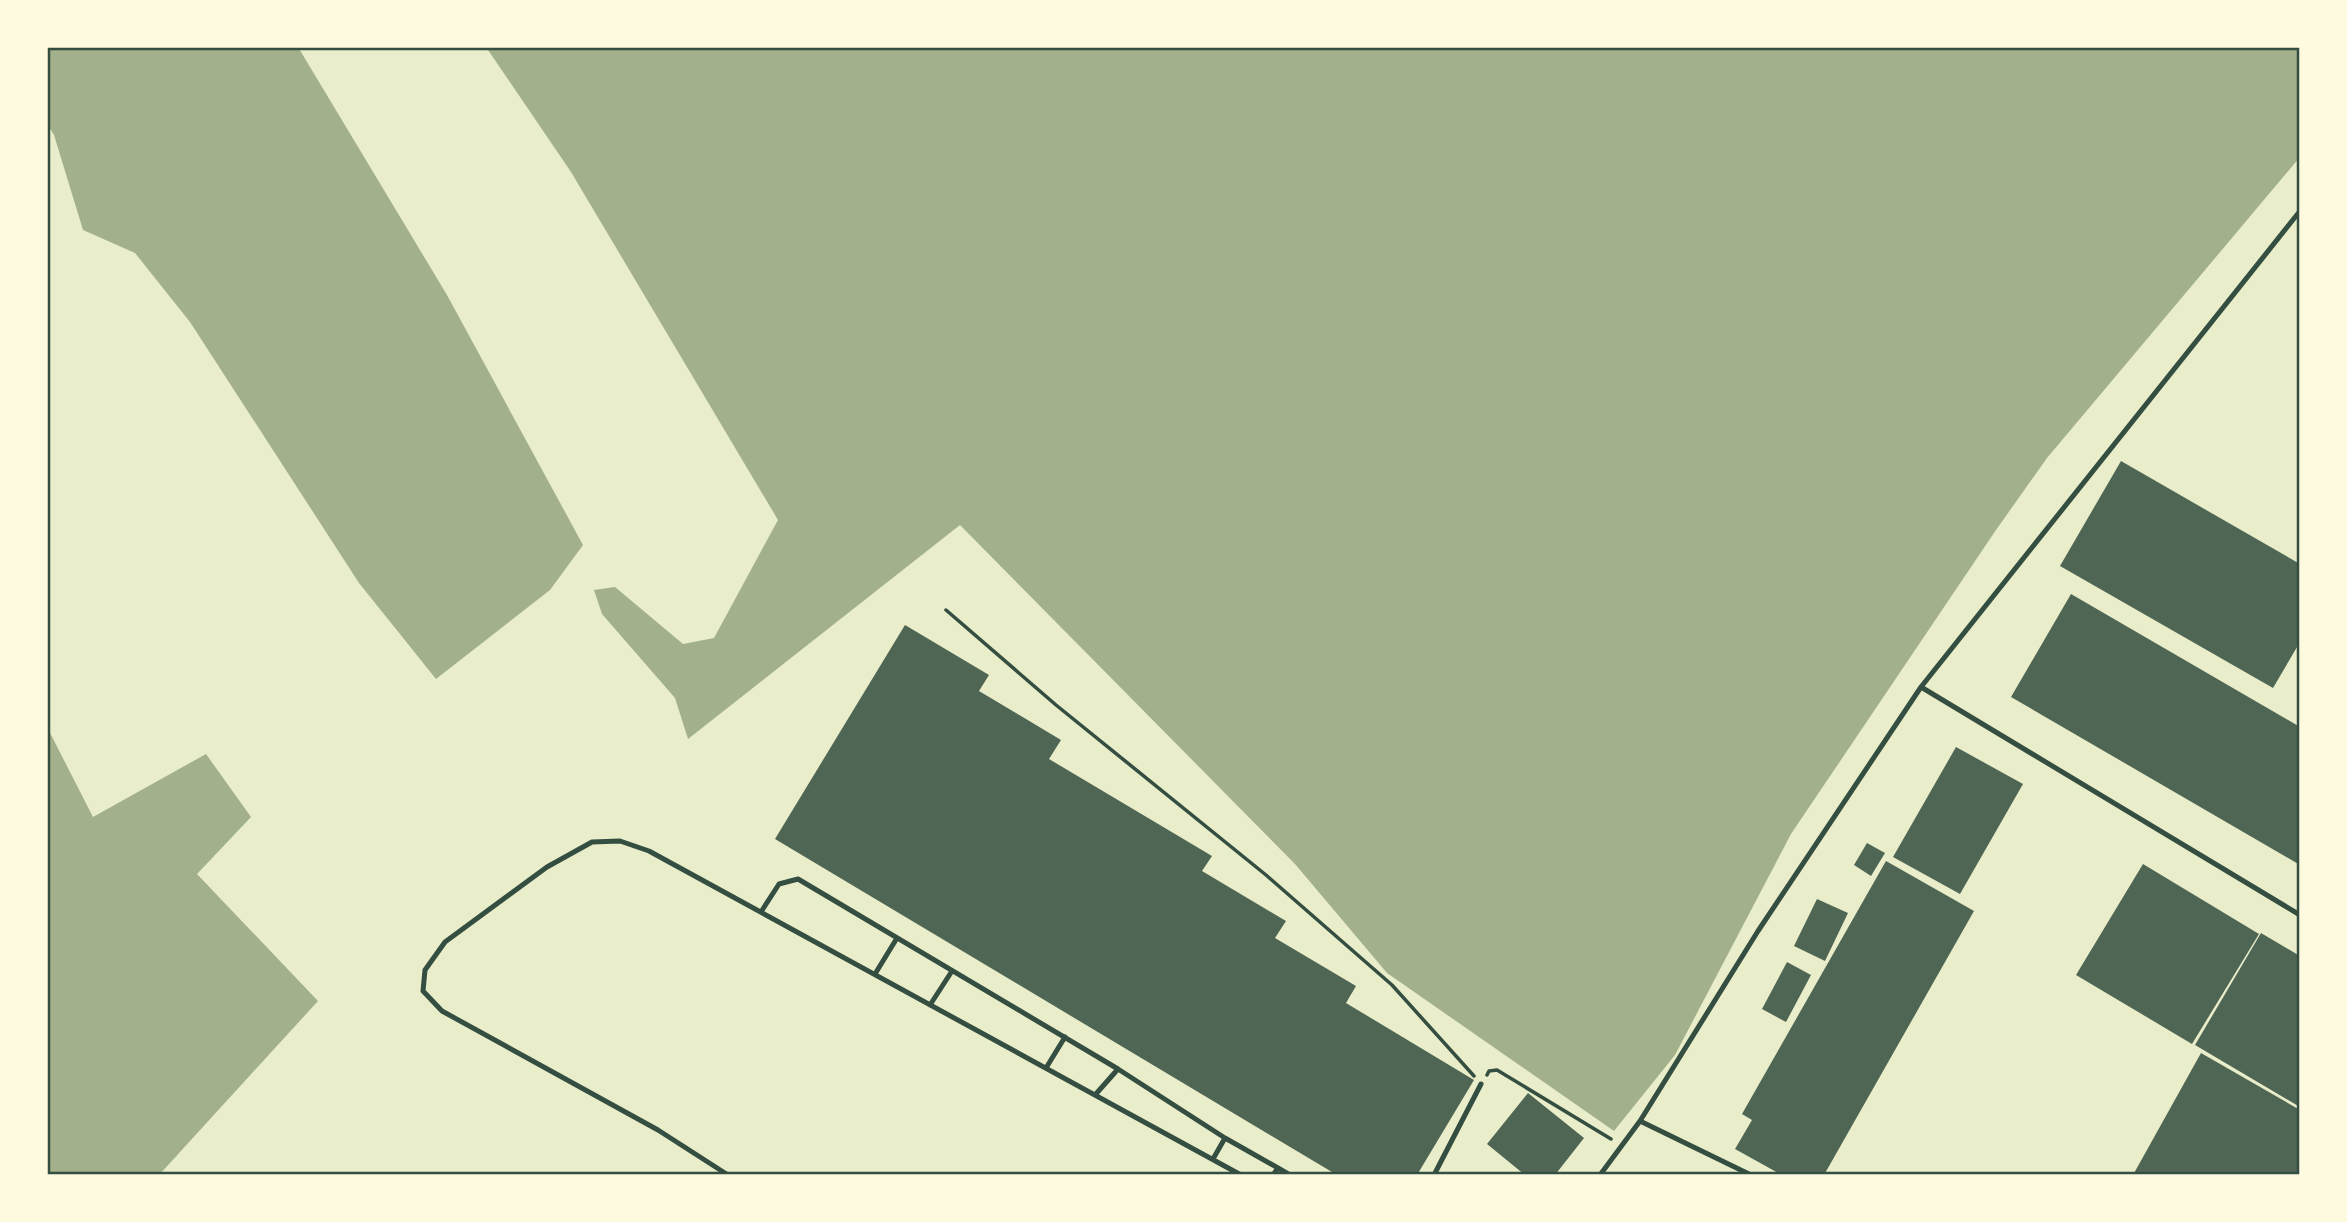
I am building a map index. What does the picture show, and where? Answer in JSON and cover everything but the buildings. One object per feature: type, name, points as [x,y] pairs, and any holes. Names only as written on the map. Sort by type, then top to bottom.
[{"type":"lane","points":[[1600,1175],[1640,1121],[1758,931],[1921,687],[2300,211]]},
{"type":"lane","points":[[1921,687],[2300,915]]},
{"type":"lane","points":[[728,1175],[658,1130],[442,1011],[423,991],[425,970],[444,942],[547,867],[592,842],[620,841],[649,850],[1241,1175]]},
{"type":"lane","points":[[761,912],[779,884],[798,879],[1065,1037],[1225,1138],[1290,1175]]},
{"type":"lane","points":[[875,974],[897,938]]},
{"type":"lane","points":[[930,1005],[952,971]]},
{"type":"lane","points":[[1046,1068],[1065,1037]]},
{"type":"lane","points":[[1095,1095],[1118,1069]]},
{"type":"lane","points":[[1434,1175],[1481,1084]]},
{"type":"lane","points":[[1640,1121],[1740,1172],[1751,1175]]},
{"type":"lane","points":[[1213,1160],[1225,1138]]},
{"type":"lane","points":[[1273,1175],[1278,1168]]},
{"type":"path","points":[[946,610],[1056,705],[1266,875],[1392,985],[1481,1084],[1489,1071],[1497,1070],[1623,1146]]},
{"type":"shaded area","points":[[47,47],[298,47],[447,295],[583,545],[550,590],[436,679],[359,583],[190,322],[135,253],[83,230],[54,135],[47,124]]},
{"type":"shaded area","points":[[486,47],[2300,47],[2300,157],[2047,458],[1996,530],[1791,834],[1675,1055],[1614,1131],[1387,973],[1295,864],[960,525],[688,739],[675,698],[602,614],[594,590],[615,587],[683,644],[714,638],[778,520],[571,172]]},
{"type":"shaded area","points":[[47,727],[93,817],[206,754],[251,817],[197,874],[318,1001],[159,1175],[47,1175]]}]
